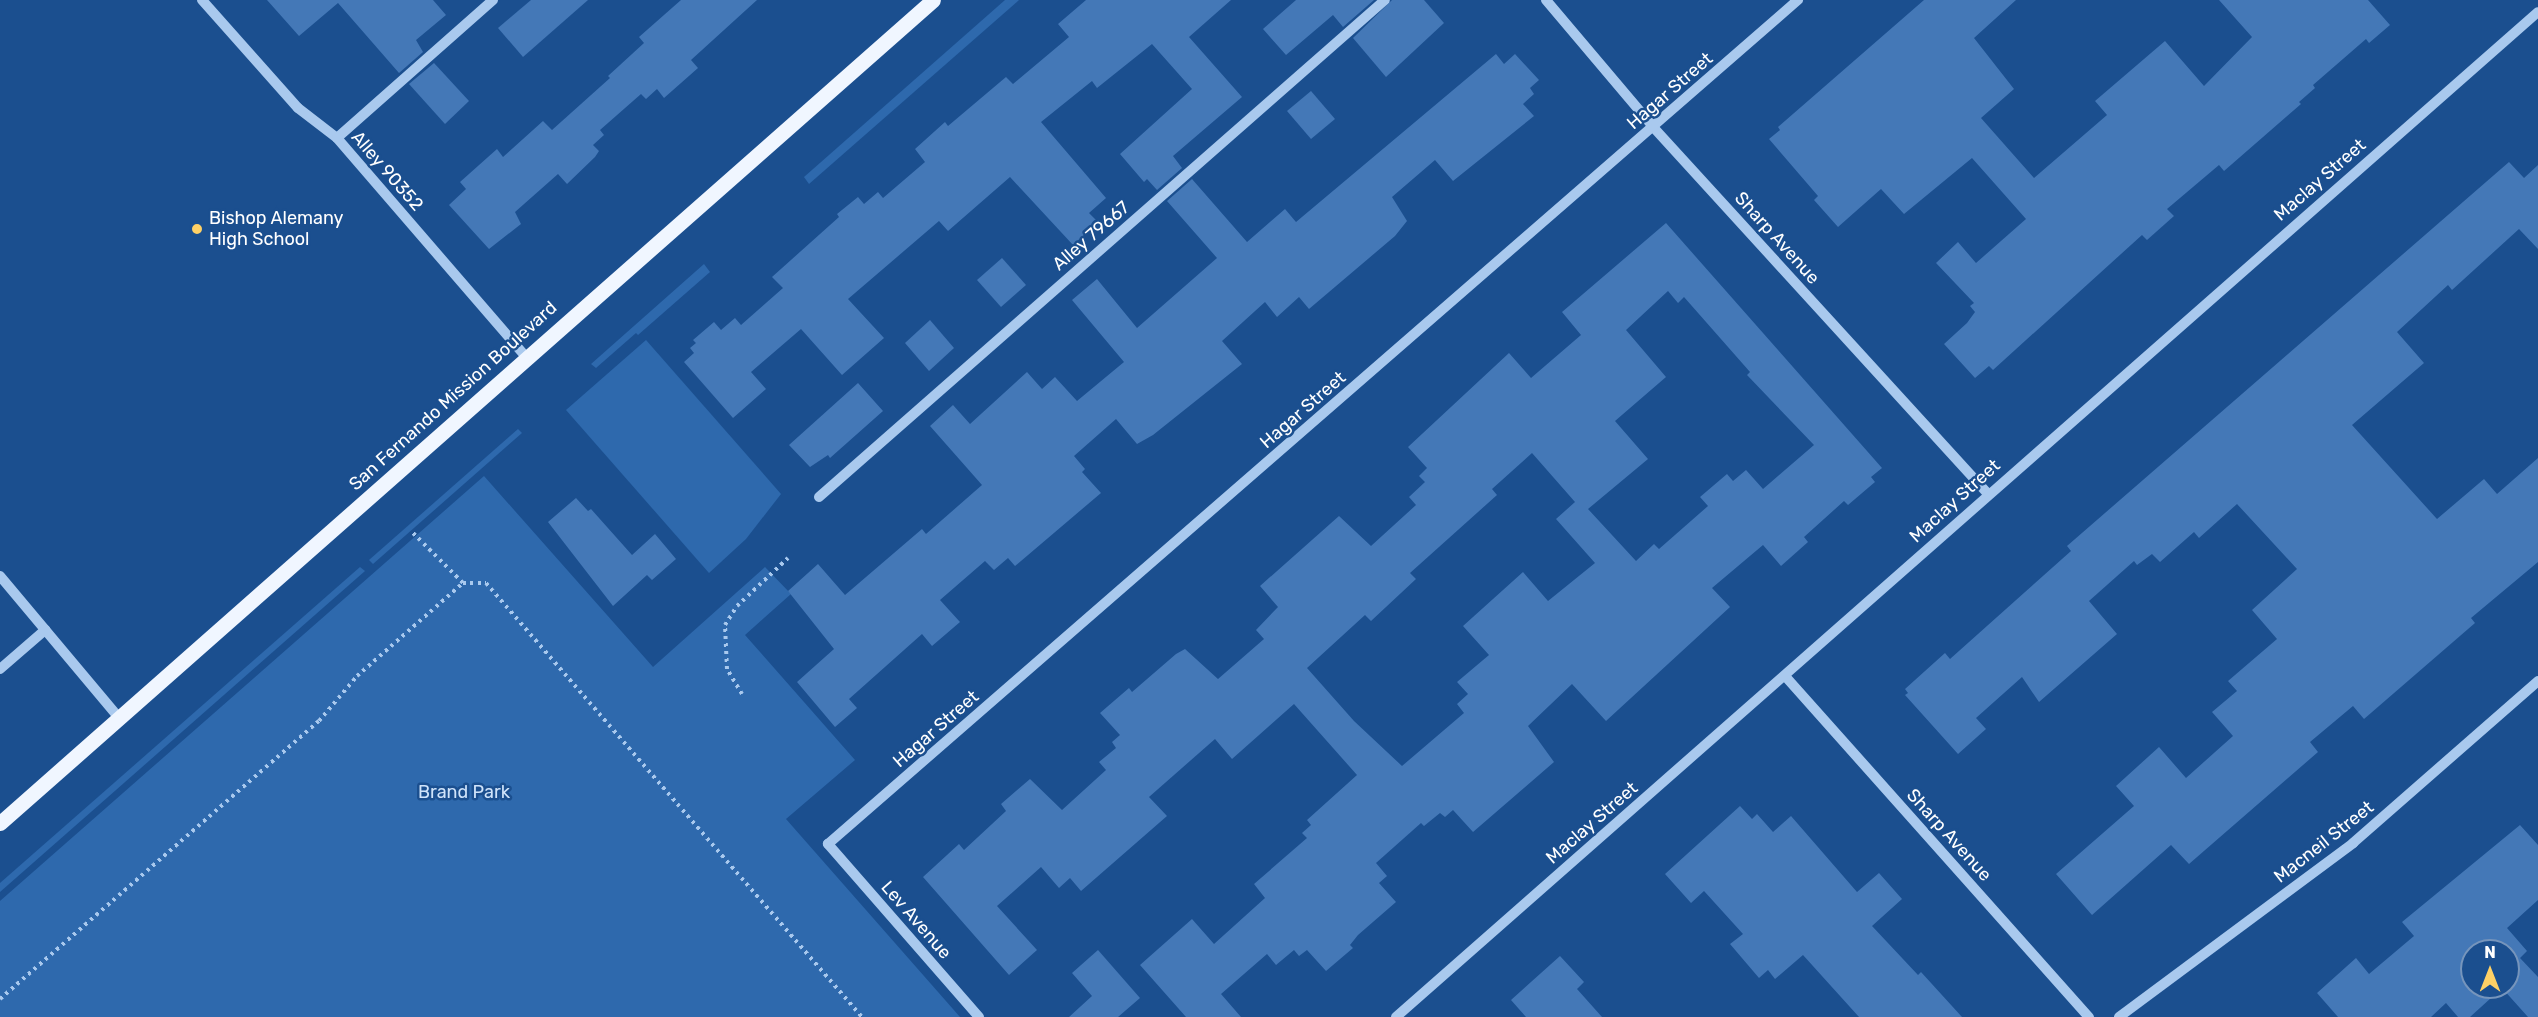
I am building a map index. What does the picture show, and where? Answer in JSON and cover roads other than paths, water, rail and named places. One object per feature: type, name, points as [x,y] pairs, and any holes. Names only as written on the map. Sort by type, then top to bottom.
[{"type":"main road","name":"San Fernando Mission Boulevard","points":[[0,823],[525,356],[933,0]]},
{"type":"street","points":[[202,0],[298,108],[337,138]]},
{"type":"street","name":"Alley 90352","points":[[493,0],[337,138],[525,356]]},
{"type":"street","name":"Alley 79667","points":[[819,497],[1385,0]]},
{"type":"street","name":"Sharp Avenue","points":[[1546,0],[1654,128],[1988,494]]},
{"type":"street","name":"Hagar Street","points":[[828,844],[1654,128],[1798,0]]},
{"type":"street","name":"Maclay Street","points":[[1396,1017],[2538,12]]},
{"type":"street","points":[[0,576],[119,718]]},
{"type":"street","points":[[0,669],[45,630]]},
{"type":"street","name":"Sharp Avenue","points":[[1785,676],[2088,1017]]},
{"type":"street","name":"Macneil Street","points":[[2120,1017],[2353,843],[2538,681]]},
{"type":"street","name":"Lev Avenue","points":[[828,844],[979,1017]]},
{"type":"place","name":"Bishop Alemany High School","points":[[197,229]]},
{"type":"park label","name":"Brand Park","points":[[464,792]]}]
